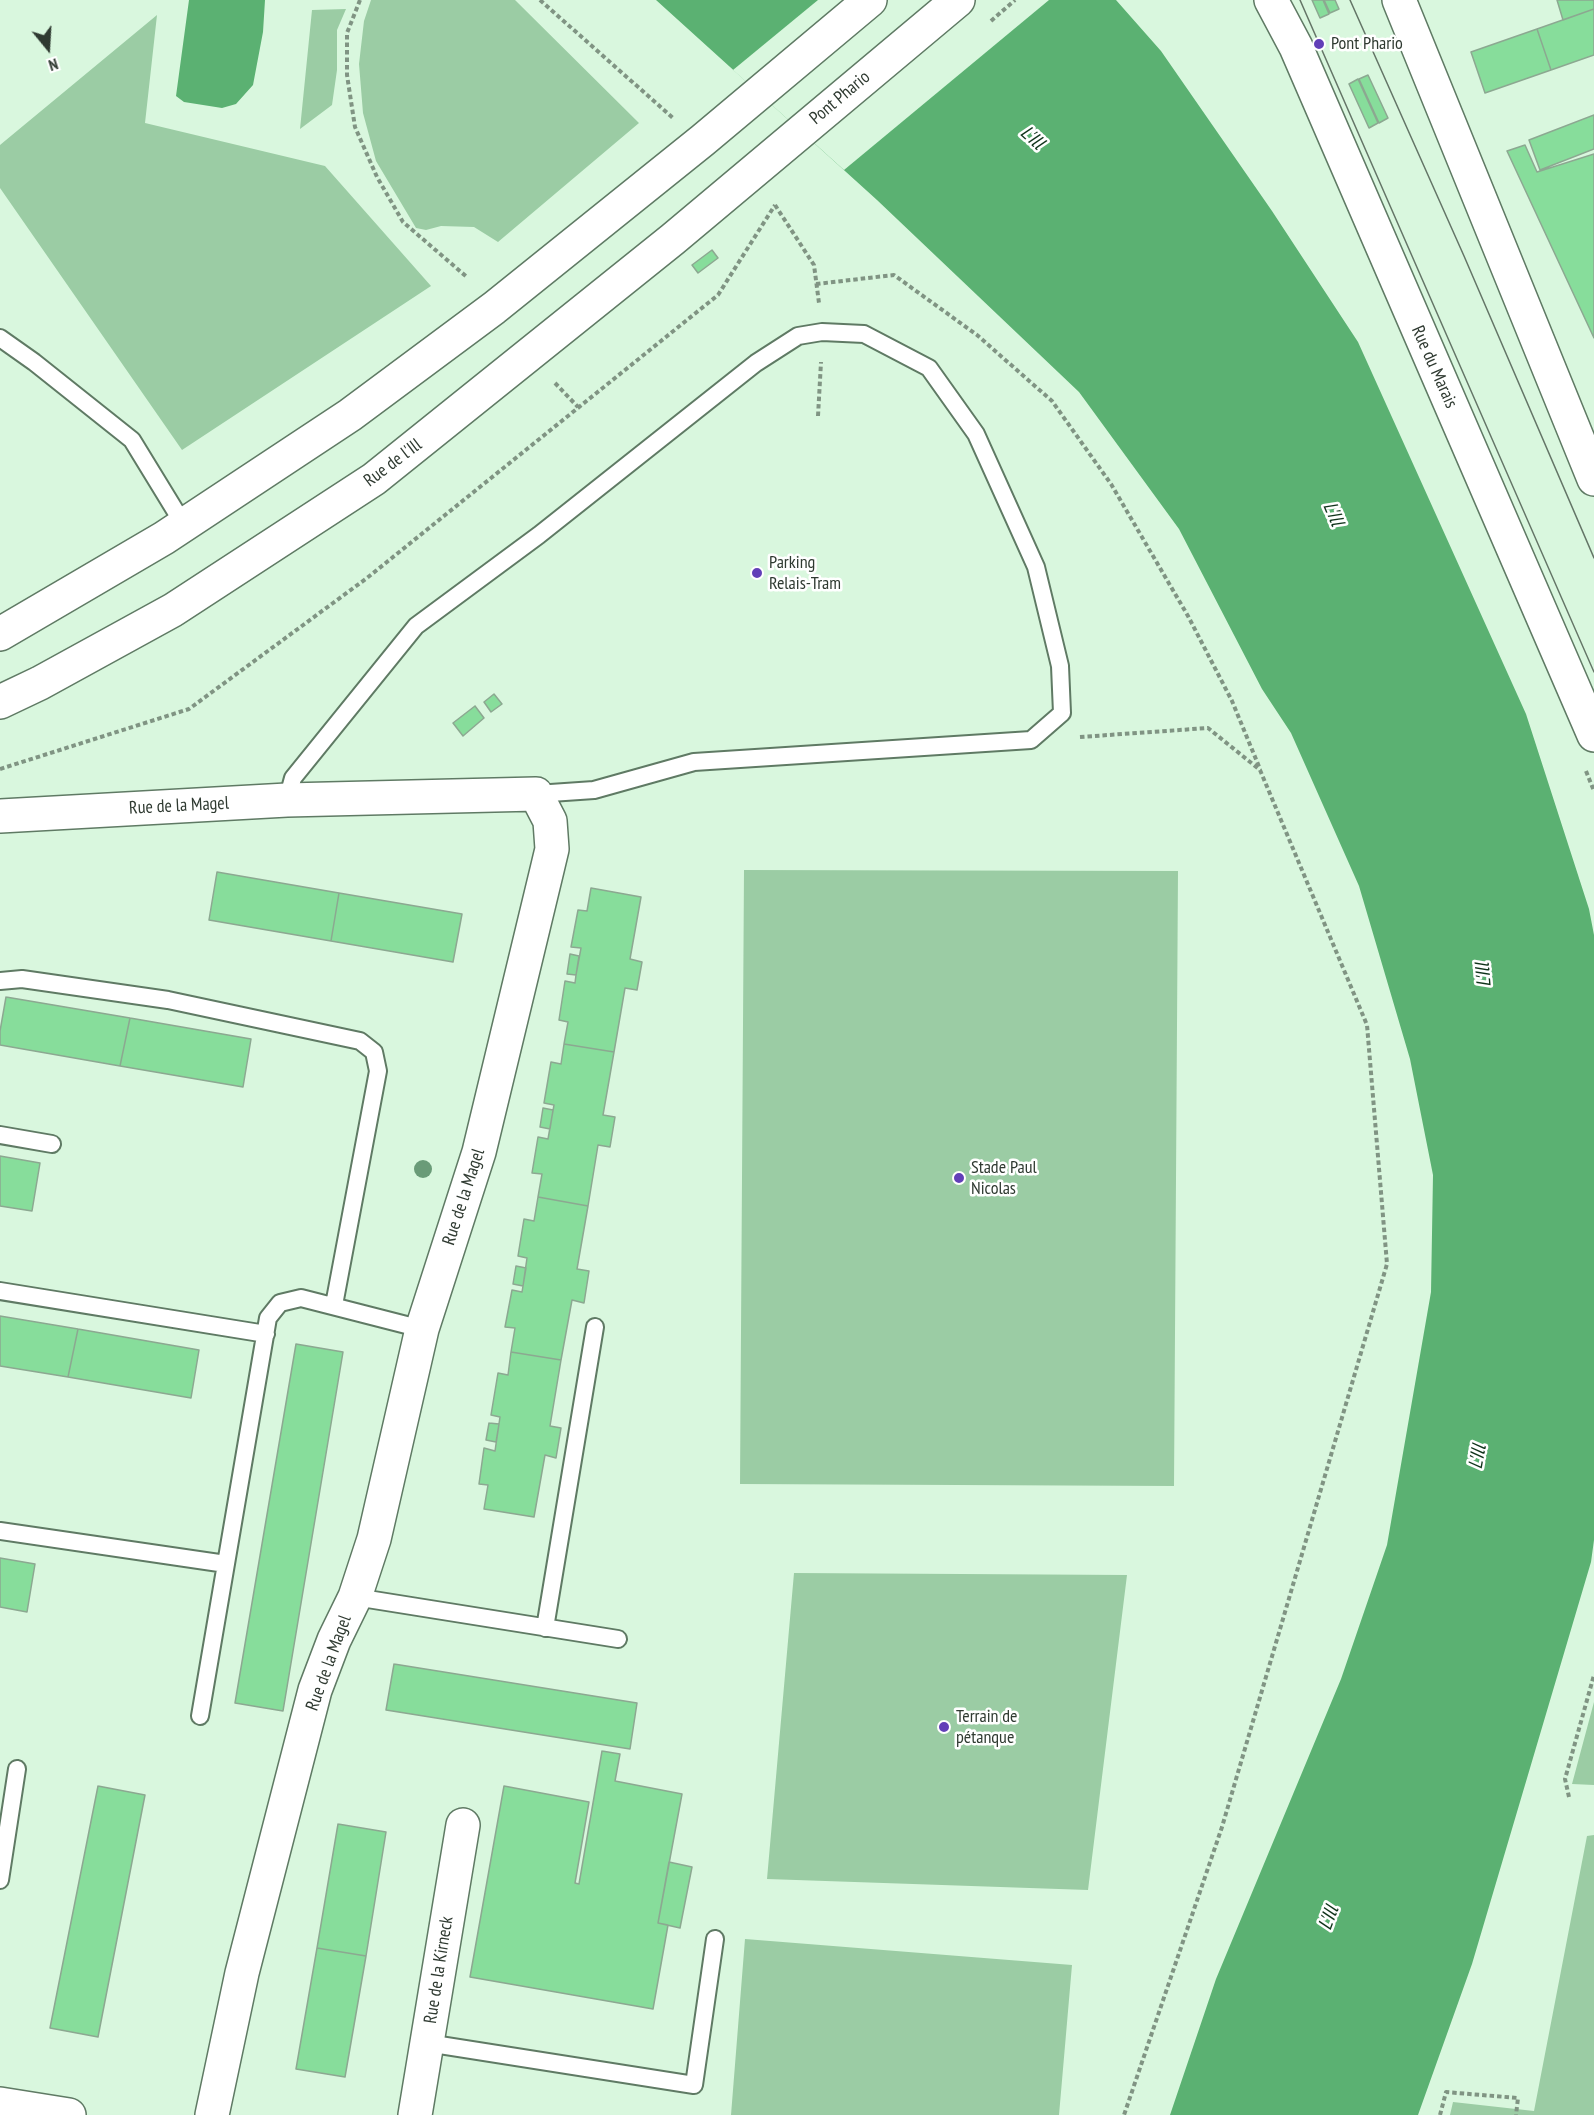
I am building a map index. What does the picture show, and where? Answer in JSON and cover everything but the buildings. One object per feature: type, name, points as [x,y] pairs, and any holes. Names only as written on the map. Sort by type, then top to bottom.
[{"type":"main road","points":[[0,634],[184,525],[350,415],[494,308],[703,140],[870,0]]},
{"type":"main road","name":"Pont Phario","points":[[751,173],[958,0]]},
{"type":"main road","name":"Rue du Marais","points":[[1271,0],[1296,47],[1594,735]]},
{"type":"main road","points":[[1400,0],[1594,479]]},
{"type":"main road","name":"Rue de l'Ill","points":[[0,702],[40,683],[173,610],[374,479],[539,349],[751,173]]},
{"type":"main road","name":"Rue de la Magel","points":[[0,816],[287,800],[536,794],[550,821],[552,849],[548,870],[479,1152],[422,1329],[374,1539],[354,1597],[334,1640],[315,1690],[242,1974],[212,2115]]},
{"type":"main road","name":"Rue de la Kirneck","points":[[415,2115],[464,1825]]},
{"type":"main road","points":[[0,2104],[69,2115]]},
{"type":"lane","points":[[287,800],[293,778],[416,626],[539,535],[756,363],[798,336],[822,332],[864,334],[930,368],[976,434],[1036,567],[1060,666],[1062,713],[1031,740],[694,762],[594,790],[536,794]]},
{"type":"lane","points":[[0,338],[132,440],[184,525]]},
{"type":"lane","points":[[0,981],[22,979],[168,1000],[360,1041],[374,1052],[378,1071],[334,1305]]},
{"type":"lane","points":[[0,1135],[52,1144]]},
{"type":"lane","points":[[0,1291],[266,1334]]},
{"type":"lane","points":[[200,1716],[268,1318],[280,1304],[301,1298],[422,1329]]},
{"type":"lane","points":[[545,1628],[595,1327]]},
{"type":"lane","points":[[0,1531],[226,1564]]},
{"type":"lane","points":[[354,1597],[618,1639]]},
{"type":"lane","points":[[0,1880],[17,1769]]},
{"type":"lane","points":[[427,2043],[694,2085],[715,1939]]},
{"type":"path","points":[[360,0],[347,33],[347,75],[355,128],[377,177],[403,222],[468,278]]},
{"type":"path","points":[[540,0],[657,105],[703,140]]},
{"type":"path","points":[[0,770],[189,709],[367,578],[718,295],[775,205]]},
{"type":"path","points":[[816,284],[894,274],[976,335],[1052,400],[1111,484],[1188,616],[1232,701],[1366,1025],[1387,1264],[1325,1469],[1222,1827],[1124,2115]]},
{"type":"path","points":[[549,376],[578,407]]},
{"type":"path","points":[[1031,740],[1208,728],[1260,770]]},
{"type":"path","points":[[1569,1797],[1566,1779],[1594,1674]]},
{"type":"path","points":[[1440,2115],[1446,2092],[1518,2098],[1516,2115]]},
{"type":"shaded area","points":[[371,0],[515,0],[639,123],[498,242],[474,227],[441,226],[426,230],[416,228],[376,161],[363,113],[359,64],[364,21]]},
{"type":"shaded area","points":[[346,9],[337,30],[337,70],[332,105],[300,129],[312,10]]},
{"type":"shaded area","points":[[157,15],[145,123],[325,166],[431,286],[182,450],[0,188],[0,145]]},
{"type":"shaded area","name":"Stade Paul Nicolas","points":[[744,870],[1178,871],[1174,1486],[740,1484]]},
{"type":"shaded area","name":"Terrain de pétanque","points":[[794,1573],[1127,1575],[1088,1890],[767,1879]]},
{"type":"shaded area","points":[[1594,1702],[1594,1785],[1572,1784]]},
{"type":"shaded area","points":[[1594,1835],[1594,2115],[1450,2115],[1453,2102],[1534,2111],[1587,1836]]},
{"type":"shaded area","points":[[745,1939],[1072,1965],[1059,2115],[731,2115]]},
{"type":"water","points":[[189,0],[265,0],[263,32],[253,85],[236,104],[222,108],[184,102],[176,96]]},
{"type":"water","name":"L'Ill","points":[[656,0],[1116,0],[1161,51],[1272,211],[1358,342],[1526,714],[1589,909],[1594,935],[1594,1540],[1591,1562],[1472,1964],[1418,2115],[1170,2115],[1216,1979],[1341,1679],[1387,1545],[1431,1292],[1433,1175],[1410,1059],[1359,886],[1291,733],[1262,689],[1179,529],[1079,392],[877,200]]},
{"type":"pier","points":[[818,0],[1049,0],[844,170],[733,70]]},
{"type":"tram line","points":[[1300,0],[1594,672]]},
{"type":"tram line","points":[[1350,0],[1464,256],[1594,558]]},
{"type":"place","name":"Pont Phario","points":[[1319,44]]},
{"type":"place","name":"Parking Relais-Tram","points":[[757,573]]},
{"type":"place","name":"Stade Paul Nicolas","points":[[959,1178]]},
{"type":"place","name":"Terrain de pétanque","points":[[944,1727]]}]
